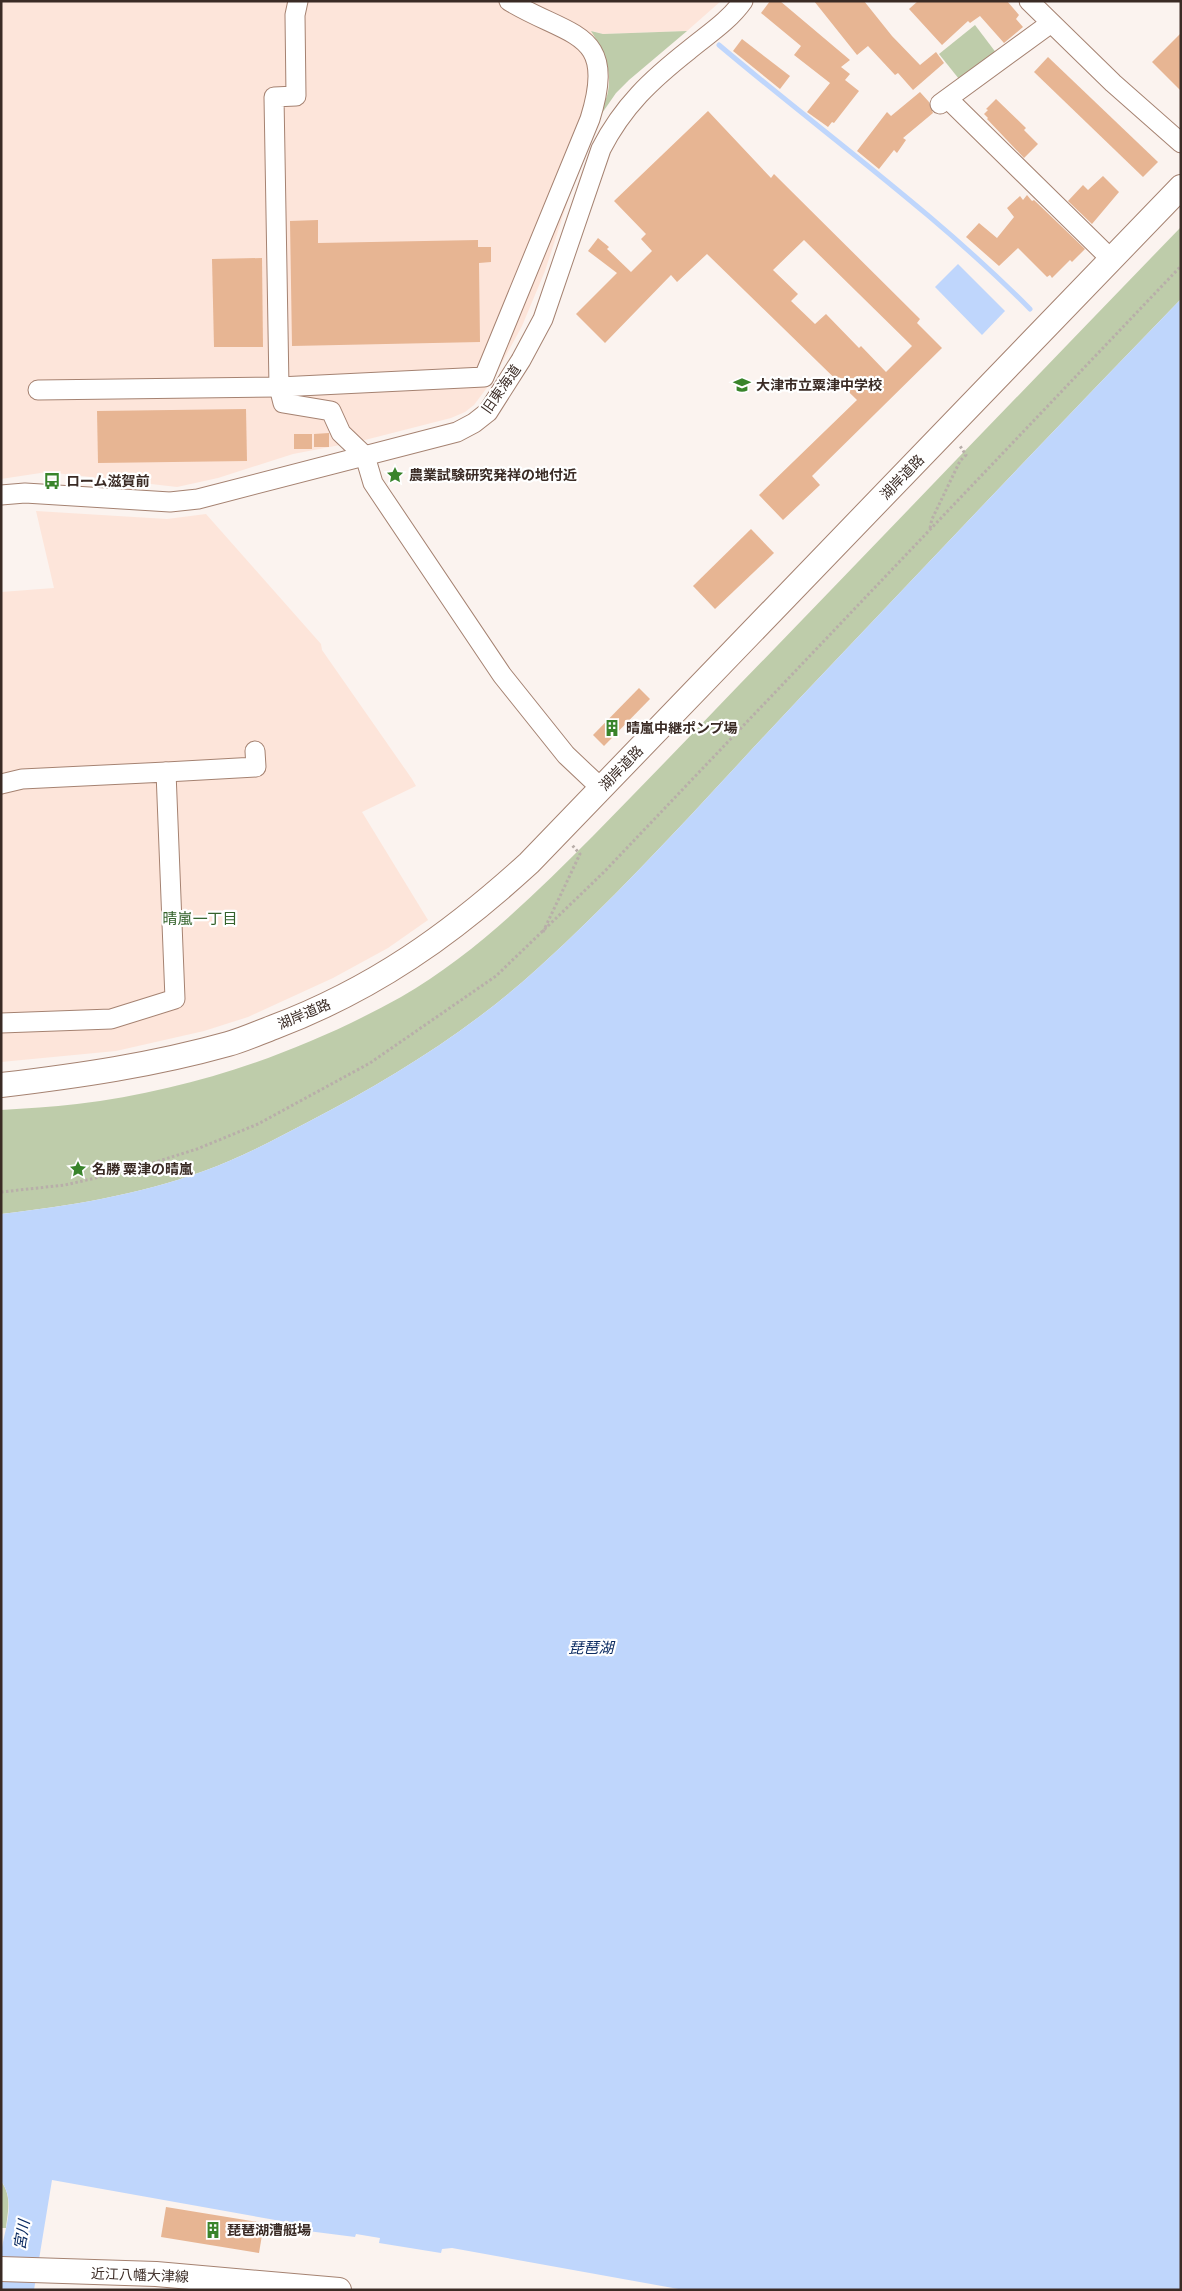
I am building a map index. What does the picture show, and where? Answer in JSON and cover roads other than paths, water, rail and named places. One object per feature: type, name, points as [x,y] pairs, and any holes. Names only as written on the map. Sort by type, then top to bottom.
[{"type":"main road","name":"湖岸道路","points":[[1,1085],[126,1069],[229,1044],[316,1011],[380,977],[433,943],[482,906],[529,863],[1181,187]]},
{"type":"main road","name":"近江八幡大津線","points":[[1,2269],[339,2290]]},
{"type":"street","points":[[298,1],[295,16],[296,96],[274,97],[279,387],[284,403],[331,411],[341,433],[365,456],[373,483],[502,676],[566,755],[601,788]]},
{"type":"street","points":[[38,390],[279,387],[484,377],[590,119],[600,82],[599,69],[595,57],[590,47],[578,35],[509,1]]},
{"type":"street","name":"旧東海道","points":[[1,496],[25,493],[170,502],[219,495],[457,432],[474,423],[488,412],[505,388],[543,319],[601,149],[611,130],[637,94],[728,18],[743,1]]},
{"type":"street","points":[[1029,1],[1113,83],[1181,143]]},
{"type":"street","points":[[1051,23],[944,102],[1111,259]]},
{"type":"street","points":[[1,784],[22,779],[256,767],[255,751]]},
{"type":"street","points":[[1,1023],[111,1019],[175,999],[166,772]]},
{"type":"water","points":[[958,264],[1005,311],[982,335],[935,287]]},
{"type":"water","name":"琵琶湖","points":[[1181,299],[1181,2290],[684,2290],[452,2248],[442,2249],[441,2253],[379,2243],[380,2238],[356,2234],[355,2237],[292,2229],[292,2223],[52,2180],[34,2290],[1,2290],[1,2254],[9,2207],[6,2189],[1,2181],[1,1214],[78,1203],[154,1187],[244,1155],[368,1089],[456,1034],[484,1013],[537,969],[638,871],[1037,448]]},
{"type":"waterway","points":[[719,45],[956,239],[1030,309]]},
{"type":"place","name":"大津市立粟津中学校","points":[[742,385]]},
{"type":"place","name":"農業試験研究発祥の地付近","points":[[395,475]]},
{"type":"place","name":"ローム滋賀前","points":[[52,481]]},
{"type":"place","name":"晴嵐中継ポンプ場","points":[[612,728]]},
{"type":"place","name":"名勝 粟津の晴嵐","points":[[78,1169]]},
{"type":"place","name":"琵琶湖漕艇場","points":[[213,2230]]},
{"type":"district","name":"晴嵐一丁目","points":[[200,919]]},
{"type":"water label","name":"宮川","points":[[22,2235]]}]
